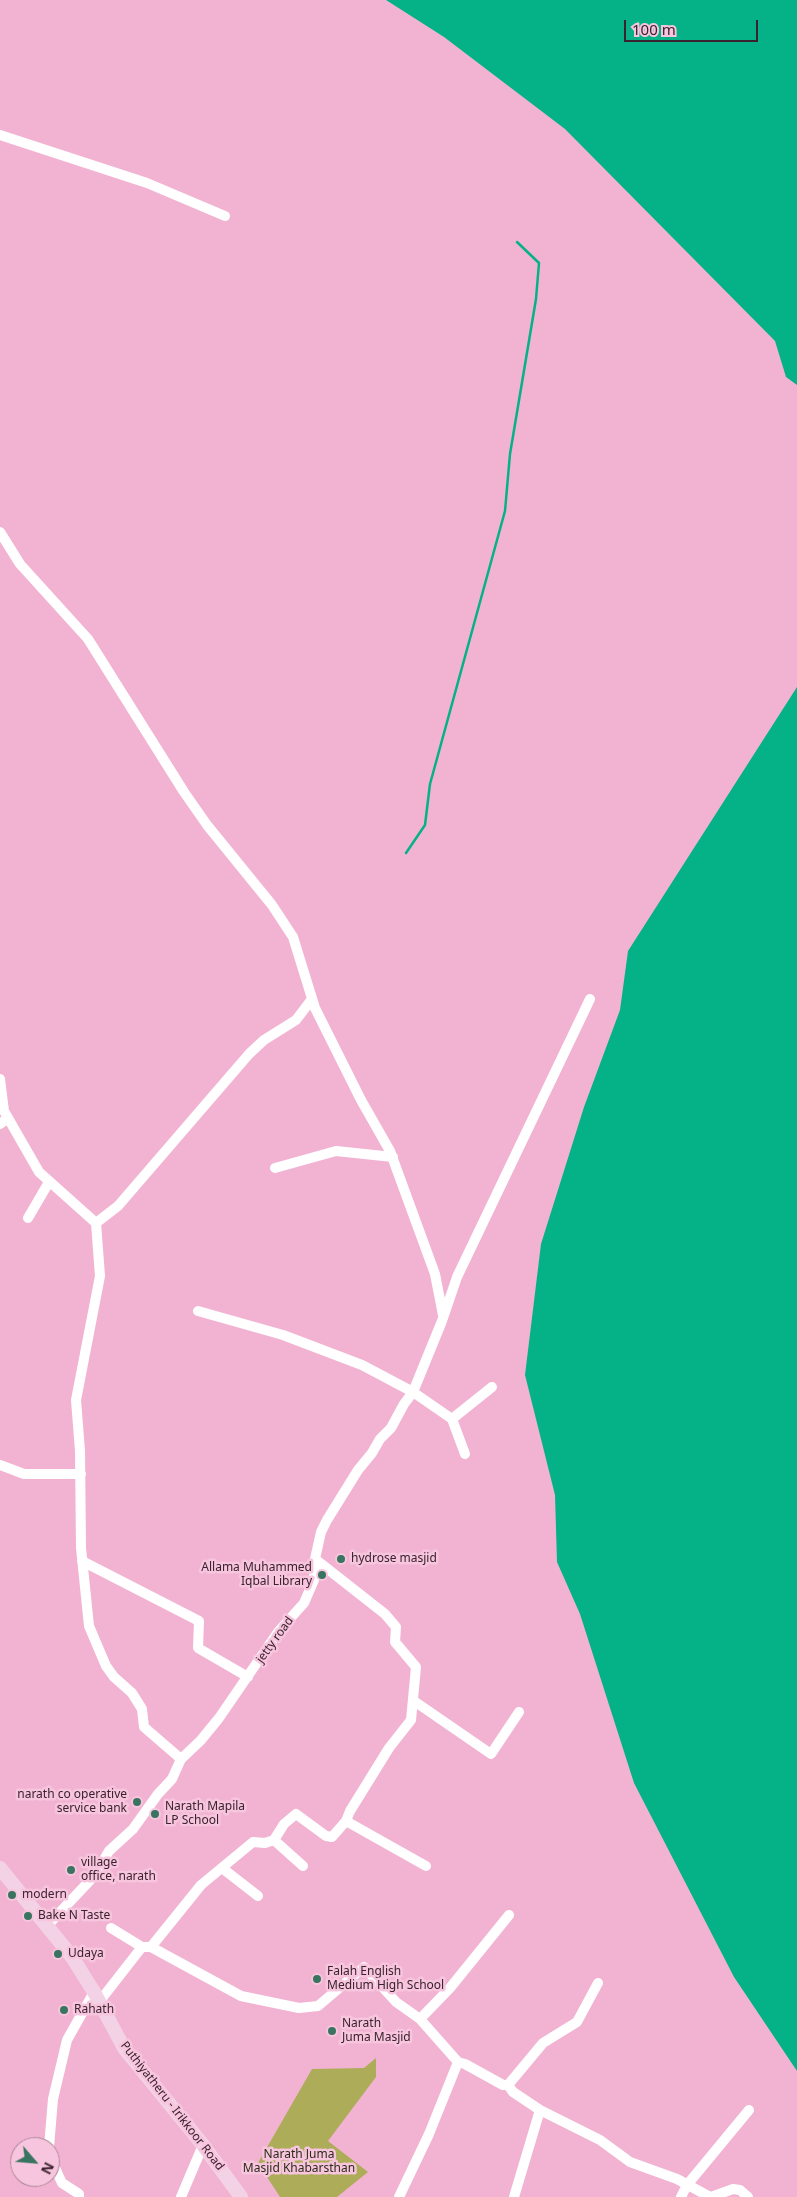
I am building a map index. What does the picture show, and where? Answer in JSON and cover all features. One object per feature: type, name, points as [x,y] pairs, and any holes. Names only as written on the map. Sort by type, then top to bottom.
[{"type":"main road","name":"Puthiyatheru - Irikkoor Road","points":[[0,1868],[72,1957],[124,2048],[203,2145],[241,2197]]},
{"type":"street","points":[[0,135],[147,183],[225,216]]},
{"type":"street","points":[[0,532],[20,564],[88,639],[184,792],[207,825],[272,905],[293,937],[312,999],[361,1100],[392,1156],[434,1274],[444,1313],[442,1321]]},
{"type":"street","points":[[96,1223],[118,1206],[249,1054],[264,1040],[296,1020],[312,999]]},
{"type":"street","name":"jetty road","points":[[48,1925],[95,1875],[109,1851],[134,1830],[158,1794],[172,1779],[181,1760],[201,1740],[248,1677],[278,1632],[304,1602],[314,1580],[315,1559],[327,1520],[358,1470],[372,1453],[380,1438],[391,1428],[413,1392],[442,1321],[457,1277],[590,999]]},
{"type":"street","points":[[0,1080],[4,1121],[39,1172],[96,1223],[100,1276],[76,1400],[81,1474],[82,1561],[89,1626],[106,1666],[114,1677],[132,1693],[142,1708],[144,1727],[181,1760]]},
{"type":"street","points":[[275,1168],[336,1151],[392,1156]]},
{"type":"street","points":[[28,1218],[49,1182]]},
{"type":"street","points":[[198,1311],[283,1335],[362,1365],[413,1392],[452,1419],[465,1454]]},
{"type":"street","points":[[452,1419],[492,1387]]},
{"type":"street","points":[[0,1465],[24,1474],[81,1474]]},
{"type":"street","points":[[50,2137],[53,2099],[67,2040],[96,1997],[146,1947],[201,1885],[253,1842],[265,1843],[274,1840],[284,1824],[296,1814],[329,1837],[332,1837],[346,1821],[350,1811],[379,1764],[411,1720],[416,1666],[395,1642],[396,1627],[385,1614],[315,1559]]},
{"type":"street","points":[[82,1561],[199,1621],[198,1648],[248,1677]]},
{"type":"street","points":[[414,1701],[490,1754],[519,1712]]},
{"type":"street","points":[[346,1821],[426,1866]]},
{"type":"street","points":[[274,1840],[303,1866]]},
{"type":"street","points":[[222,1868],[258,1896]]},
{"type":"street","points":[[420,2020],[450,1988],[509,1915]]},
{"type":"street","points":[[111,1928],[241,1996],[299,2008],[318,2006],[364,1967],[396,2002],[420,2020],[458,2062],[503,2085],[508,2085]]},
{"type":"street","points":[[508,2085],[544,2043],[577,2022],[598,1982]]},
{"type":"street","points":[[399,2197],[429,2134],[458,2062]]},
{"type":"street","points":[[508,2085],[513,2092],[540,2110],[600,2140],[630,2162],[677,2179],[710,2197],[733,2189],[740,2190],[748,2197]]},
{"type":"street","points":[[514,2197],[540,2110]]},
{"type":"street","points":[[681,2197],[688,2184],[749,2110]]},
{"type":"street","points":[[181,2197],[203,2145]]},
{"type":"street","points":[[60,2179],[62,2183],[81,2196]]},
{"type":"green space","name":"Narath Juma Masjid Khabarsthan","points":[[376,2058],[376,2077],[328,2141],[368,2172],[337,2197],[280,2197],[258,2163],[312,2069],[364,2068]]},
{"type":"shaded area","points":[[386,0],[797,0],[797,385],[786,377],[775,341],[565,129],[444,37]]},
{"type":"shaded area","points":[[797,687],[797,2071],[734,1977],[634,1783],[580,1614],[557,1562],[555,1495],[525,1375],[541,1244],[584,1107],[620,1010],[628,951]]},
{"type":"waterway","points":[[406,853],[425,825],[430,784],[505,511],[510,454],[536,299],[539,263],[517,242]]},
{"type":"place","name":"hydrose masjid","points":[[341,1559]]},
{"type":"place","name":"Allama Muhammed Iqbal Library","points":[[322,1575]]},
{"type":"place","name":"narath co operative service bank","points":[[137,1802]]},
{"type":"place","name":"Narath Mapila LP School","points":[[155,1814]]},
{"type":"place","name":"village office, narath","points":[[71,1870]]},
{"type":"place","name":"modern","points":[[12,1895]]},
{"type":"place","name":"Bake N Taste","points":[[28,1916]]},
{"type":"place","name":"Udaya","points":[[58,1954]]},
{"type":"place","name":"Falah English Medium High School","points":[[317,1979]]},
{"type":"place","name":"Rahath","points":[[64,2010]]},
{"type":"place","name":"Narath Juma Masjid","points":[[332,2031]]}]
